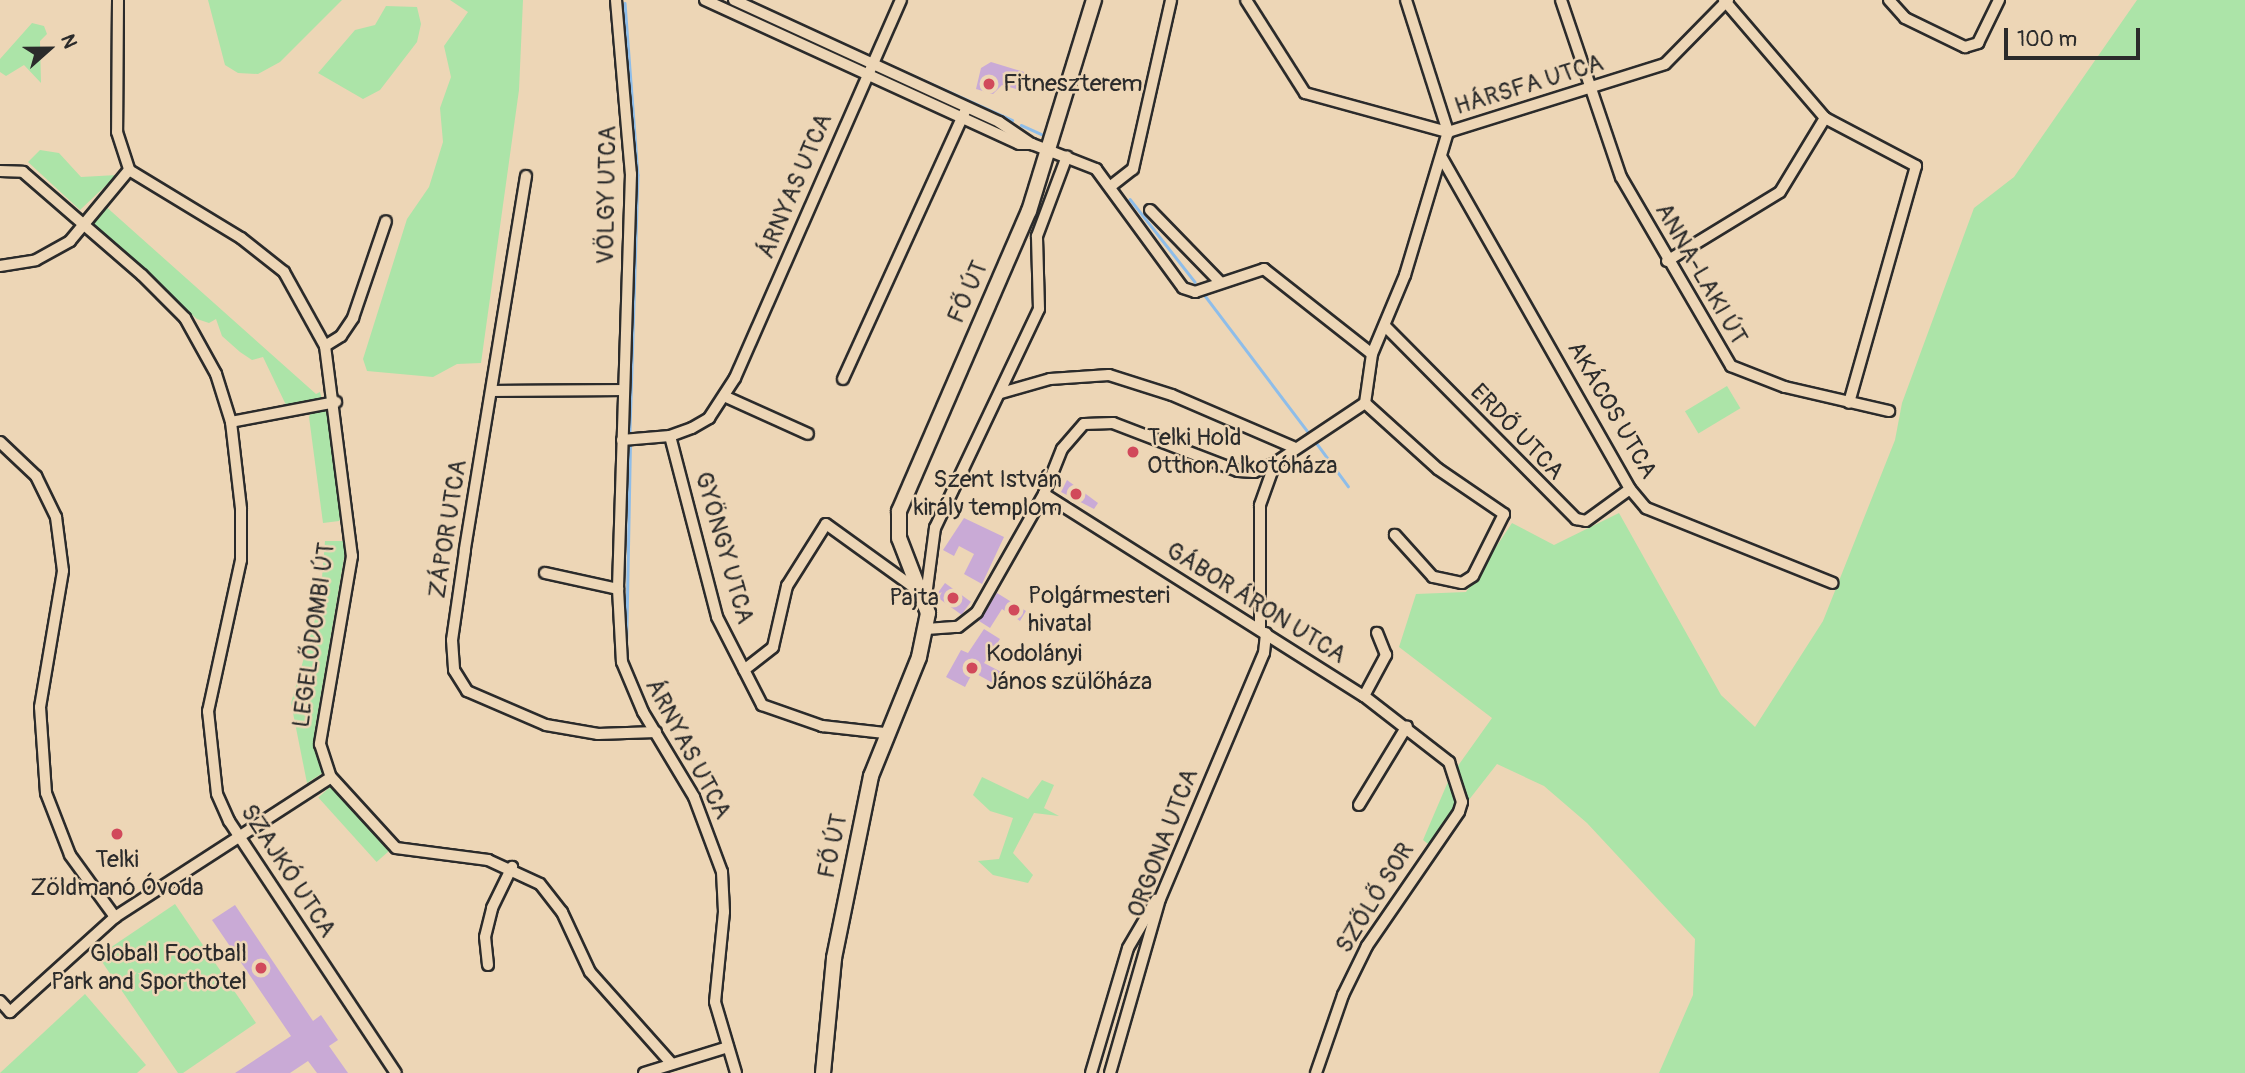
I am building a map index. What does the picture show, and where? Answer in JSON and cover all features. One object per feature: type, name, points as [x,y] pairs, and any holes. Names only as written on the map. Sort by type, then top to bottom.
[{"type":"main road","name":"FŐ ÚT","points":[[823,1073],[841,920],[885,733],[926,629],[926,596],[899,538],[899,511],[1051,150],[1094,0]]},
{"type":"street","points":[[0,266],[36,260],[70,241],[129,170],[117,132],[118,0]]},
{"type":"street","name":"VÖLGY UTCA","points":[[616,0],[631,174],[622,390]]},
{"type":"street","points":[[705,0],[865,75],[965,112]]},
{"type":"street","points":[[734,0],[871,64],[965,112],[1019,144],[1032,144],[1051,150],[1096,169],[1183,288],[1195,292],[1264,269],[1372,354]]},
{"type":"street","name":"ÁRNYAS UTCA","points":[[622,440],[670,436],[709,418],[723,396],[901,0]]},
{"type":"street","points":[[1111,186],[1133,169],[1171,0]]},
{"type":"street","name":"HÁRSFA UTCA","points":[[1246,0],[1305,93],[1448,132],[1665,64],[1726,1]]},
{"type":"street","points":[[926,629],[969,621],[1044,494],[1071,435],[1098,419],[1238,471],[1254,472],[1275,463],[1305,439],[1332,429],[1365,403],[1372,354],[1385,326],[1442,158],[1448,132],[1406,0]]},
{"type":"street","name":"ANNA-LAKI ÚT","points":[[1561,0],[1621,177],[1667,261],[1731,366],[1753,378],[1889,411]]},
{"type":"street","points":[[1889,0],[1905,18],[1965,47],[1978,43],[1999,0]]},
{"type":"street","points":[[1726,1],[1825,118],[1916,166],[1849,403]]},
{"type":"street","points":[[843,379],[965,112]]},
{"type":"street","points":[[1667,261],[1780,192],[1825,118]]},
{"type":"street","name":"FŐ ÚT","points":[[926,596],[935,528],[1039,309],[1037,236],[1067,156]]},
{"type":"street","name":"AKÁCOS UTCA","points":[[1442,158],[1630,489],[1646,508],[1833,583]]},
{"type":"street","name":"LEGELŐDOMBI ÚT","points":[[129,170],[241,238],[284,272],[325,346],[336,402],[352,556],[320,744],[331,778],[396,848],[512,867],[540,884],[562,912],[590,972],[677,1063]]},
{"type":"street","points":[[0,171],[23,172],[81,225]]},
{"type":"street","name":"ZÁPOR UTCA","points":[[526,176],[452,640],[458,680],[489,703],[546,725],[598,734],[656,732]]},
{"type":"street","points":[[1150,210],[1220,282]]},
{"type":"street","points":[[325,346],[341,336],[354,318],[386,221]]},
{"type":"street","name":"SZAJKÓ UTCA","points":[[81,225],[185,318],[216,374],[231,422],[241,560],[211,683],[208,749],[217,794],[238,835],[396,1073]]},
{"type":"street","name":"ERDŐ UTCA","points":[[1385,326],[1576,519],[1586,521],[1630,489]]},
{"type":"street","points":[[1001,393],[1085,374],[1121,377],[1293,447]]},
{"type":"street","points":[[493,391],[622,390]]},
{"type":"street","name":"ÁRNYAS UTCA","points":[[622,390],[618,589],[622,662],[656,732],[694,797],[722,872],[724,912],[715,1002],[736,1073]]},
{"type":"street","points":[[723,396],[808,433]]},
{"type":"street","points":[[231,422],[336,402]]},
{"type":"street","points":[[1365,403],[1438,469],[1504,514],[1473,576],[1462,583],[1433,577],[1395,535]]},
{"type":"street","name":"GYÖNGY UTCA","points":[[670,436],[717,617],[766,709],[822,726],[885,733]]},
{"type":"street","points":[[0,442],[36,476],[56,517],[63,571],[40,707],[46,793],[70,855],[115,917]]},
{"type":"street","name":"ORGONA UTCA","points":[[1110,1073],[1160,899],[1264,653],[1260,505],[1275,463]]},
{"type":"street","name":"GÁBOR ÁRON UTCA","points":[[1044,494],[1364,696],[1443,752]]},
{"type":"street","points":[[744,670],[773,647],[787,586],[826,524],[926,596]]},
{"type":"street","points":[[545,573],[618,589]]},
{"type":"street","points":[[1364,696],[1386,655],[1377,633]]},
{"type":"street","points":[[1359,805],[1407,726]]},
{"type":"street","name":"SZŐLŐ SOR","points":[[1316,1073],[1343,995],[1367,946],[1459,812],[1462,802],[1443,752]]},
{"type":"street","points":[[0,1001],[10,1013],[115,917],[238,835],[331,778]]},
{"type":"street","points":[[488,965],[485,937],[492,908],[512,867]]},
{"type":"street","points":[[1091,1073],[1128,948],[1160,899]]},
{"type":"street","points":[[644,1073],[728,1047]]},
{"type":"street","points":[[677,1063],[686,1073]]},
{"type":"green space","points":[[208,0],[342,0],[280,62],[258,74],[238,73],[225,65]]},
{"type":"green space","points":[[450,0],[523,0],[519,90],[481,363],[457,364],[433,377],[367,371],[363,359],[407,219],[429,187],[443,142],[440,108],[451,77],[444,46],[468,12]]},
{"type":"green space","points":[[2137,0],[2245,0],[2245,1073],[1659,1073],[1693,995],[1695,939],[1587,823],[1544,786],[1497,764],[1432,847],[1423,840],[1450,777],[1492,718],[1399,647],[1416,594],[1466,592],[1512,523],[1554,545],[1619,513],[1721,695],[1755,727],[1823,621],[1895,440],[1902,403],[1974,208],[2014,177]]},
{"type":"green space","points":[[386,6],[417,7],[421,24],[417,42],[380,90],[363,99],[318,73],[355,30],[375,25]]},
{"type":"green space","points":[[32,23],[44,26],[47,34],[40,41],[41,83],[24,65],[6,76],[0,72],[0,59]]},
{"type":"green space","points":[[40,150],[59,153],[81,177],[117,175],[80,210],[28,162]]},
{"type":"green space","points":[[103,204],[316,394],[320,392],[322,400],[286,405],[263,357],[252,360],[240,352],[222,336],[216,319],[209,323],[197,319],[87,221]]},
{"type":"green space","points":[[1727,386],[1740,408],[1698,434],[1685,411]]},
{"type":"green space","points":[[328,409],[344,514],[339,521],[323,523],[309,417],[312,410]]},
{"type":"green space","points":[[325,541],[344,541],[345,552],[314,735],[324,772],[307,783],[291,703],[320,602]]},
{"type":"green space","points":[[982,777],[1028,799],[1042,780],[1054,785],[1044,808],[1059,816],[1034,813],[1013,853],[1033,875],[1028,883],[993,875],[978,861],[999,859],[1013,818],[990,811],[973,795]]},
{"type":"green space","points":[[331,786],[389,851],[377,862],[318,797]]},
{"type":"green space","points":[[175,904],[256,1023],[183,1073],[178,1073],[98,956]]},
{"type":"green space","points":[[85,994],[146,1065],[137,1073],[0,1073]]},
{"type":"building","points":[[991,62],[1024,72],[1020,90],[1002,85],[993,94],[976,89],[981,68]]},
{"type":"building","name":"Szent István király templom","points":[[1067,480],[1098,503],[1094,509],[1061,492]]},
{"type":"building","points":[[964,518],[1004,537],[982,584],[964,574],[974,554],[959,546],[954,556],[943,550]]},
{"type":"building","name":"Pajta","points":[[945,583],[971,602],[961,615],[936,596]]},
{"type":"building","name":"Polgármesteri hivatal","points":[[997,593],[1026,611],[1020,621],[1002,609],[990,628],[979,621]]},
{"type":"building","name":"Kodolányi János szülőháza","points":[[984,629],[1000,639],[984,663],[1007,675],[1000,687],[973,672],[965,687],[946,677],[961,650],[968,653]]},
{"type":"building","name":"Globall Football Park and Sporthotel","points":[[235,905],[313,1021],[321,1015],[338,1040],[329,1046],[348,1073],[317,1073],[308,1061],[290,1073],[235,1073],[291,1036],[212,920]]},
{"type":"waterway","points":[[625,3],[638,175],[630,433]]},
{"type":"waterway","points":[[854,49],[869,56]]},
{"type":"waterway","points":[[878,60],[1012,120]]},
{"type":"waterway","points":[[1021,125],[1041,134]]},
{"type":"waterway","points":[[1130,199],[1195,282]]},
{"type":"waterway","points":[[1203,293],[1311,436]]},
{"type":"waterway","points":[[1315,441],[1348,486]]},
{"type":"waterway","points":[[626,651],[630,447]]},
{"type":"place","name":"Fitneszterem","points":[[989,84]]},
{"type":"place","name":"Telki Hold Otthon Alkotóháza","points":[[1133,452]]},
{"type":"place","name":"Szent István király templom","points":[[1076,494]]},
{"type":"place","name":"Pajta","points":[[953,598]]},
{"type":"place","name":"Polgármesteri hivatal","points":[[1014,610]]},
{"type":"place","name":"Kodolányi János szülőháza","points":[[972,668]]},
{"type":"place","name":"Telki Zöldmanó Óvoda","points":[[117,834]]},
{"type":"place","name":"Globall Football Park and Sporthotel","points":[[261,968]]}]
